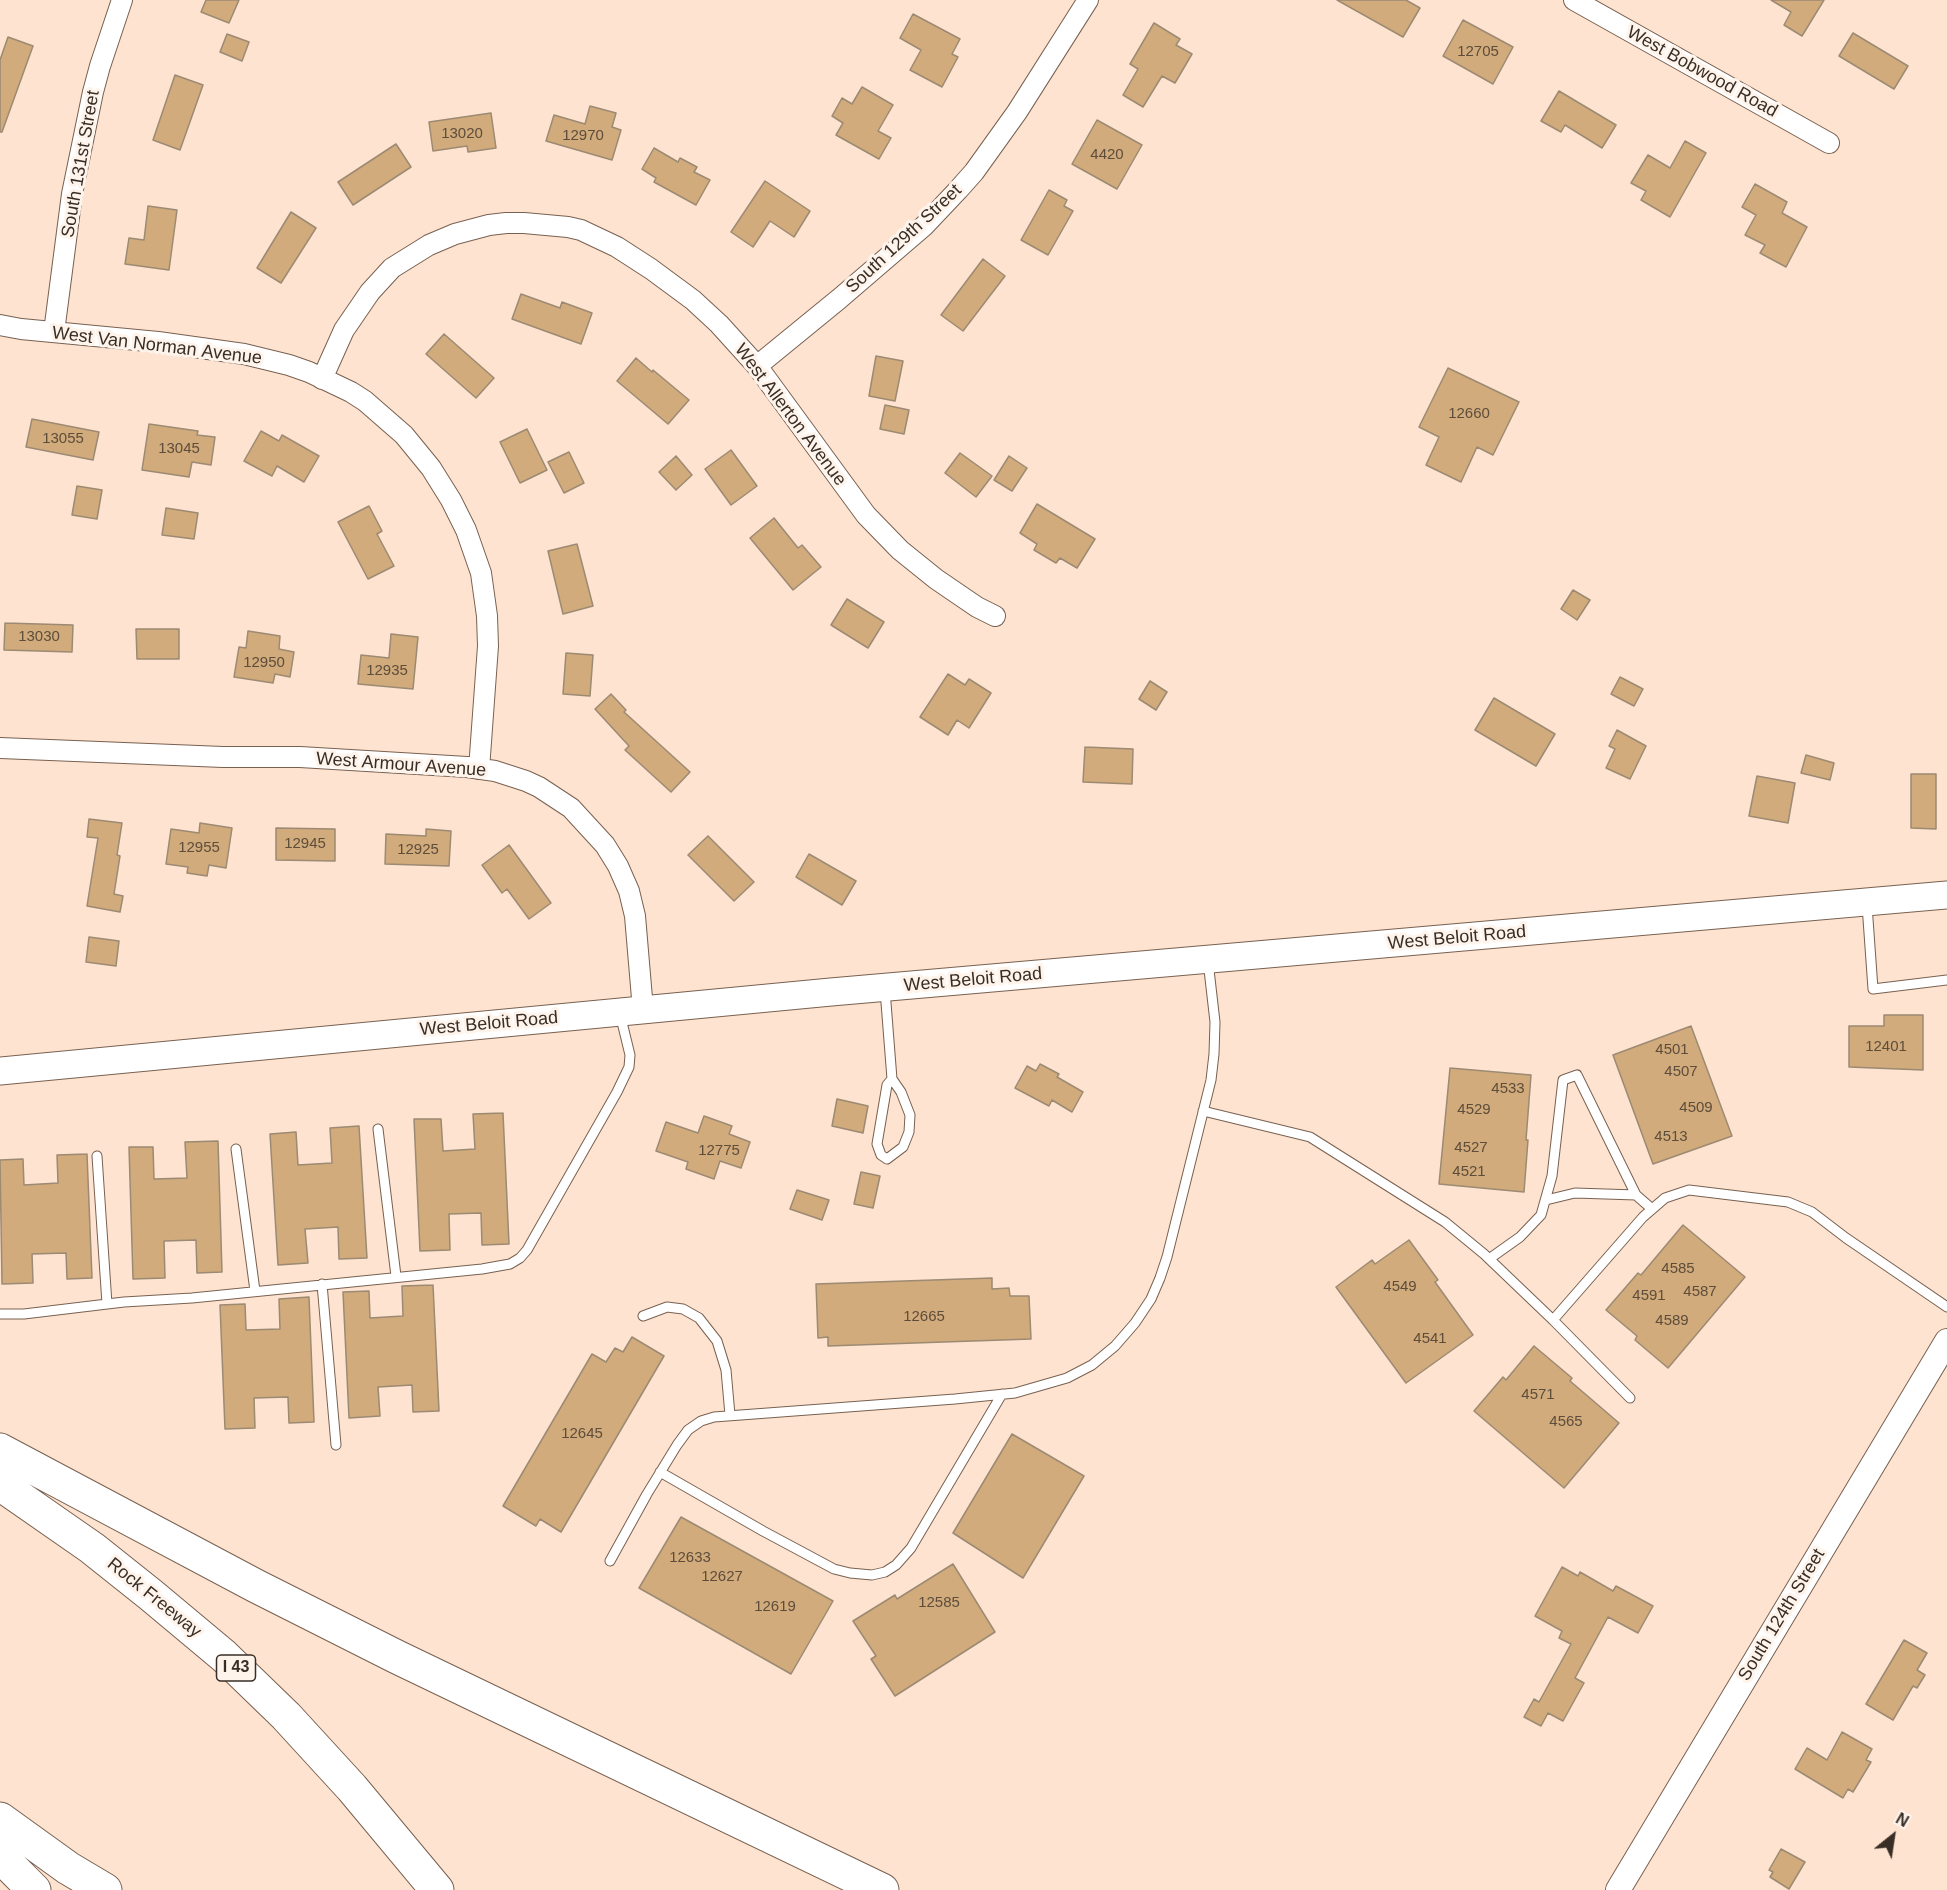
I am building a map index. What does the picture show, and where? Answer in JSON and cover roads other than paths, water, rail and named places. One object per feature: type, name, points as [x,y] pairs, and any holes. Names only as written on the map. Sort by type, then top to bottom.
[{"type":"highway","points":[[0,1450],[256,1586],[397,1657],[882,1890]]},
{"type":"highway","name":"Rock Freeway","points":[[0,1484],[92,1548],[224,1656],[286,1716],[352,1788],[437,1890]]},
{"type":"highway","points":[[0,1820],[68,1868],[105,1890]]},
{"type":"highway","points":[[0,1856],[34,1890]]},
{"type":"main road","name":"West Beloit Road","points":[[0,1071],[884,988],[1947,895]]},
{"type":"street","name":"South 131st Street","points":[[54,332],[72,194],[93,92],[123,0]]},
{"type":"street","name":"South 129th Street","points":[[757,366],[924,226],[958,190],[974,172],[1017,112],[1088,0]]},
{"type":"street","name":"West Bobwood Road","points":[[1574,0],[1829,143]]},
{"type":"street","name":"West Allerton Avenue","points":[[322,379],[333,352],[353,315],[392,268],[429,245],[454,234],[506,223],[568,227],[595,236],[617,246],[651,269],[693,300],[719,324],[757,366],[866,515],[900,550],[936,579],[977,607],[995,616]]},
{"type":"street","name":"West Van Norman Avenue","points":[[0,325],[158,342],[244,354],[289,365],[365,401],[404,435],[431,468],[451,500],[466,530],[481,573],[487,616],[488,646],[479,769]]},
{"type":"street","name":"West Armour Avenue","points":[[0,748],[300,758],[479,769],[495,771],[540,787],[571,808],[605,845],[618,866],[629,891],[635,916],[631,1011]]},
{"type":"street","name":"South 124th Street","points":[[1618,1890],[1947,1341]]},
{"type":"lane","points":[[1867,903],[1873,990],[1947,980]]},
{"type":"lane","points":[[610,1561],[660,1472],[688,1430],[700,1421],[730,1415],[1002,1394],[1027,1390],[1067,1378],[1092,1365],[1115,1346],[1135,1323],[1151,1299],[1167,1257],[1211,1080],[1215,1054],[1215,1022],[1208,960]]},
{"type":"lane","points":[[884,988],[892,1079],[910,1115],[909,1132],[903,1147],[888,1159],[881,1155],[877,1144],[887,1085],[892,1079]]},
{"type":"lane","points":[[0,1314],[24,1314],[510,1264],[527,1250],[606,1112],[629,1067],[631,1011]]},
{"type":"lane","points":[[1489,1259],[1520,1237],[1541,1215],[1552,1176],[1563,1080],[1577,1075],[1636,1195],[1652,1209]]},
{"type":"lane","points":[[1203,1111],[1310,1137],[1445,1222],[1489,1259],[1630,1398]]},
{"type":"lane","points":[[378,1129],[396,1276]]},
{"type":"lane","points":[[237,1149],[255,1291]]},
{"type":"lane","points":[[96,1156],[107,1304]]},
{"type":"lane","points":[[1553,1320],[1643,1217],[1665,1198],[1689,1190],[1788,1202],[1812,1212],[1947,1307]]},
{"type":"lane","points":[[1545,1200],[1575,1193],[1636,1195]]},
{"type":"lane","points":[[322,1284],[336,1445]]},
{"type":"lane","points":[[643,1316],[667,1307],[683,1309],[699,1318],[717,1341],[726,1370],[730,1415]]},
{"type":"lane","points":[[660,1472],[763,1532],[834,1569],[872,1575],[885,1572],[896,1565],[911,1548],[1002,1394]]}]
